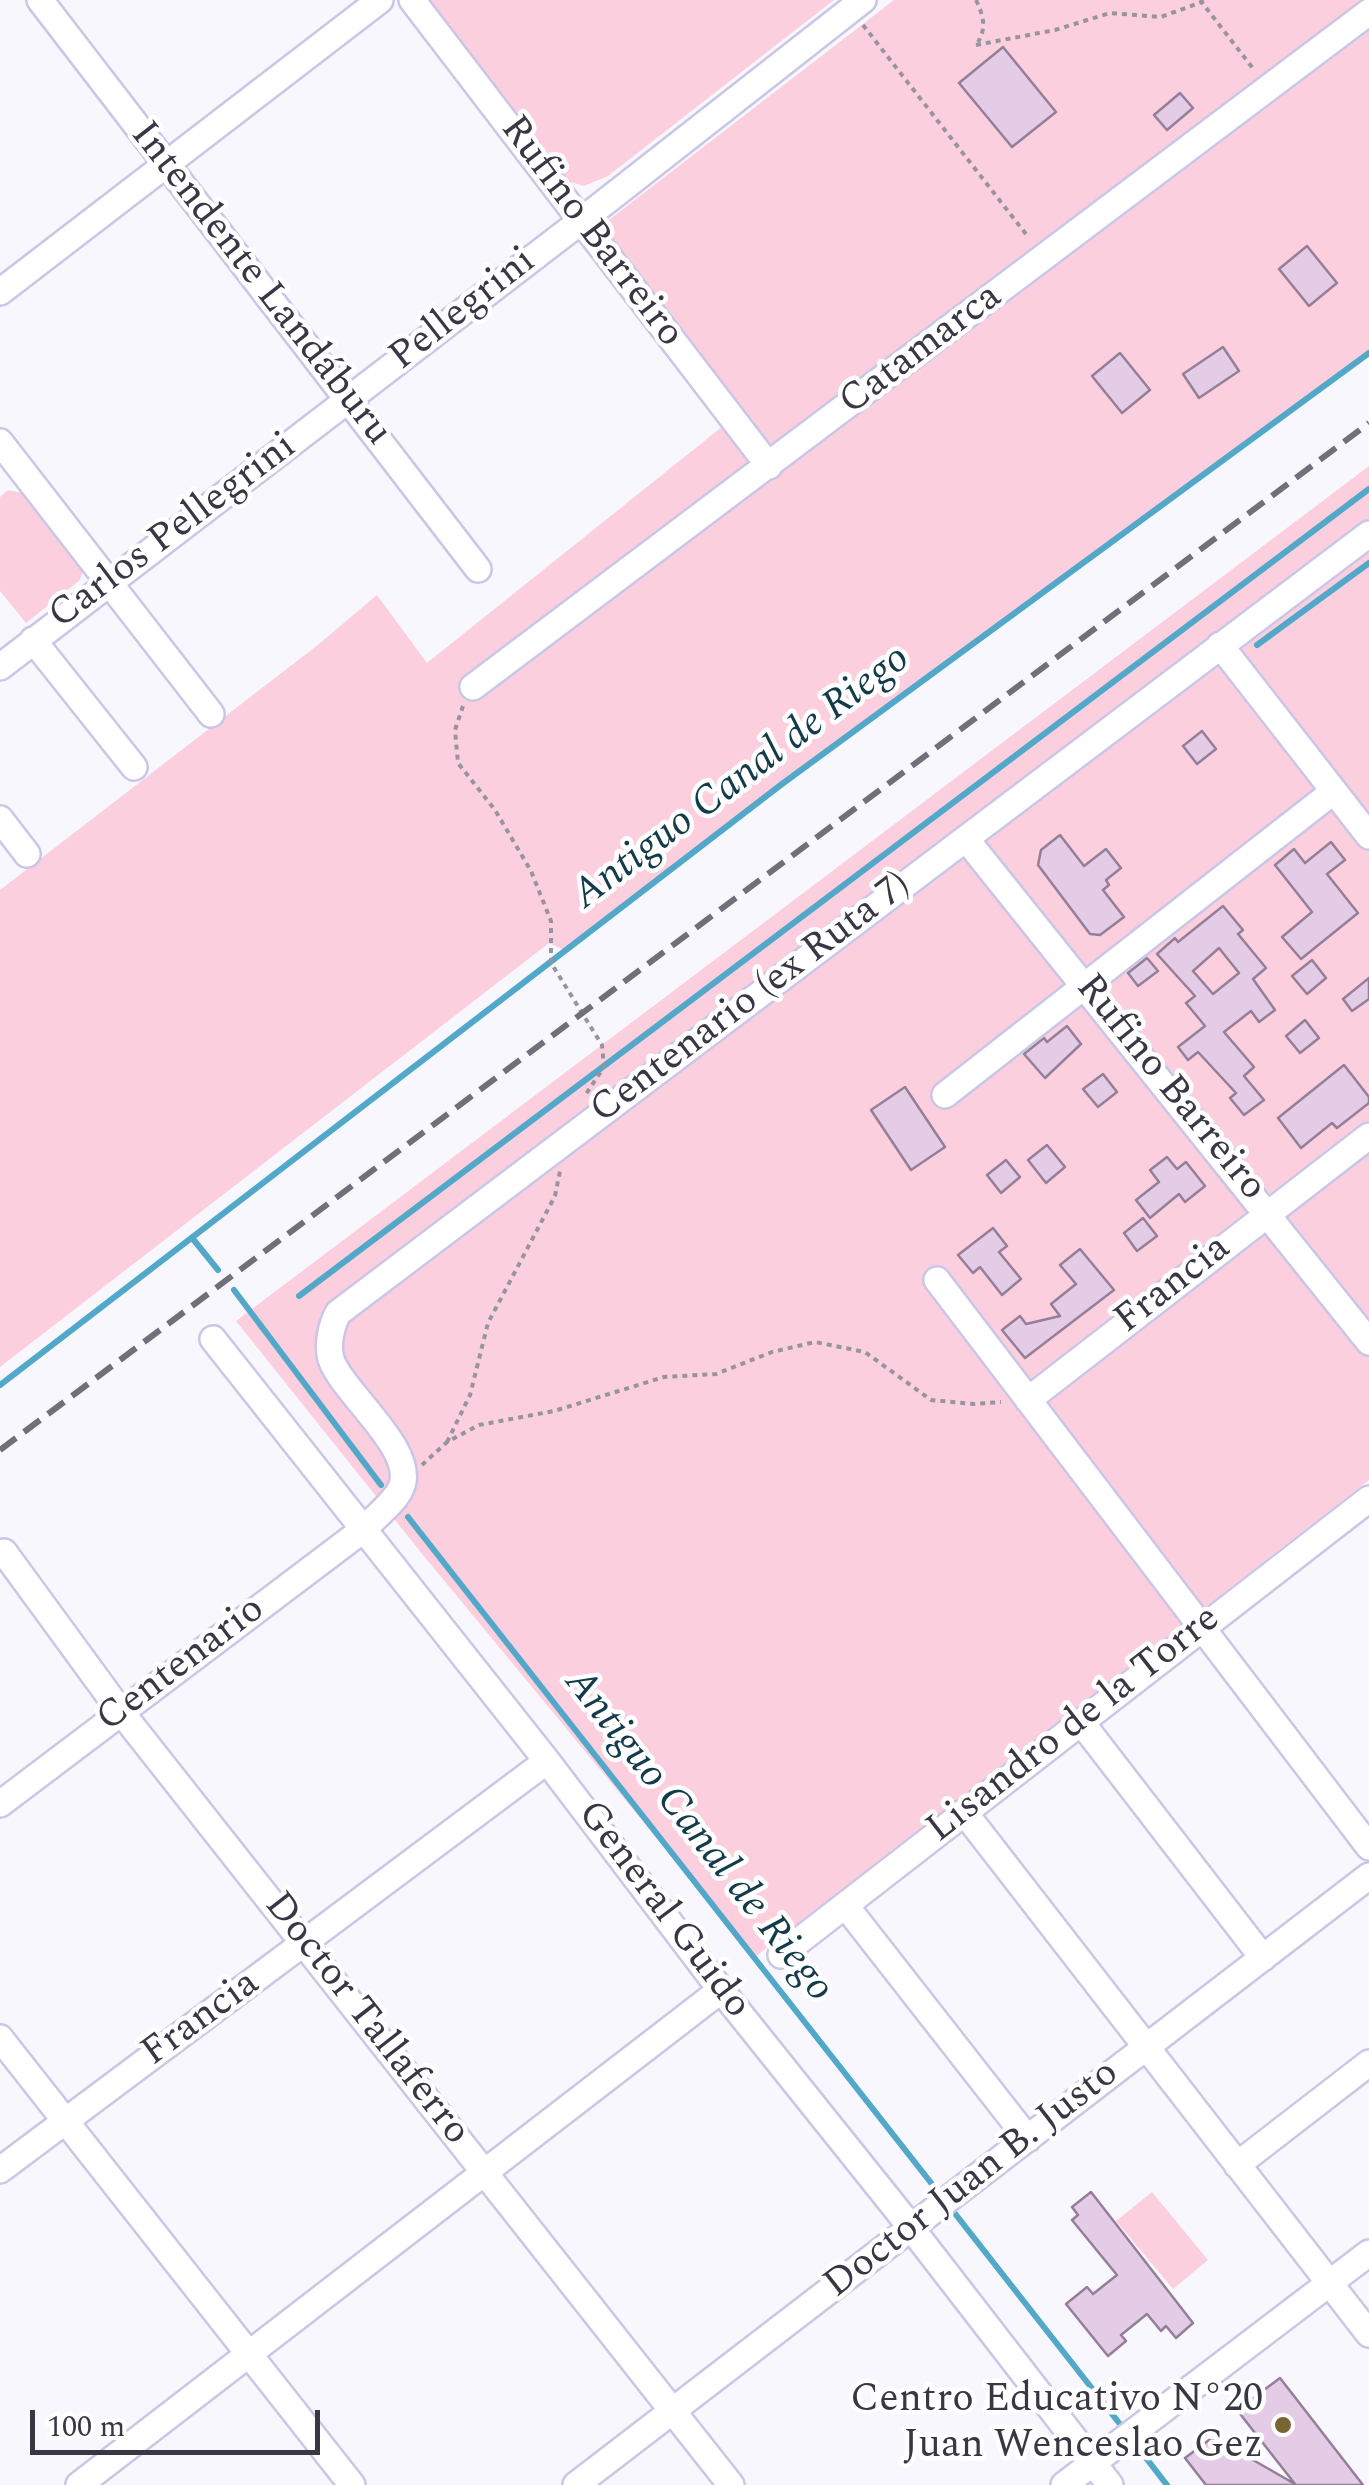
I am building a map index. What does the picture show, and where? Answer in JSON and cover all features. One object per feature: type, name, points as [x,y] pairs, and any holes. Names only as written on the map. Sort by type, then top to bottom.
[{"type":"street","name":"Intendente Landáburu","points":[[40,0],[478,570]]},
{"type":"street","points":[[0,292],[380,0]]},
{"type":"street","name":"Rufino Barreiro","points":[[412,0],[769,466]]},
{"type":"street","points":[[581,222],[857,5]]},
{"type":"street","name":"Catamarca","points":[[473,688],[1369,12]]},
{"type":"street","name":"Pellegrini","points":[[348,400],[581,222]]},
{"type":"street","name":"Carlos Pellegrini","points":[[0,667],[348,400]]},
{"type":"street","points":[[0,442],[9,474],[107,584],[210,714]]},
{"type":"street","name":"Centenario (ex Ruta 7)","points":[[403,1481],[404,1470],[389,1440],[332,1362],[332,1324],[338,1313],[1369,534]]},
{"type":"street","points":[[33,640],[134,768]]},
{"type":"street","points":[[1220,644],[1369,836]]},
{"type":"street","points":[[945,1096],[1334,791]]},
{"type":"street","points":[[0,819],[27,854]]},
{"type":"street","name":"Rufino Barreiro","points":[[966,838],[1369,1342]]},
{"type":"street","name":"Francia","points":[[1028,1400],[1369,1136]]},
{"type":"street","points":[[936,1280],[1369,1847]]},
{"type":"street","name":"General Guido","points":[[213,1338],[548,1761],[721,1990],[1100,2458],[1110,2485]]},
{"type":"street","points":[[364,1529],[401,1489],[403,1481]]},
{"type":"street","name":"Lisandro de la Torre","points":[[781,1954],[1369,1498]]},
{"type":"street","name":"Centenario","points":[[0,1804],[364,1529]]},
{"type":"street","name":"Doctor Tallaferro","points":[[4,1552],[122,1712],[731,2485]]},
{"type":"street","points":[[1081,1722],[1263,1958]]},
{"type":"street","name":"Francia","points":[[0,2170],[548,1761]]},
{"type":"street","points":[[964,1812],[1369,2334]]},
{"type":"street","name":"Doctor Juan B. Justo","points":[[576,2485],[1369,1876]]},
{"type":"street","points":[[845,1904],[1028,2139]]},
{"type":"street","points":[[79,2485],[721,1990]]},
{"type":"street","points":[[0,2038],[352,2485]]},
{"type":"street","points":[[1237,2165],[1369,2063]]},
{"type":"street","points":[[1064,2485],[1369,2253]]},
{"type":"path","points":[[976,0],[984,32],[976,44],[1054,30],[1110,13],[1160,17],[1203,1],[1268,88]]},
{"type":"path","points":[[857,5],[1044,258]]},
{"type":"path","points":[[473,688],[455,730],[458,763],[495,810],[531,871],[551,921],[551,963],[602,1045],[604,1067],[577,1108]]},
{"type":"path","points":[[447,1442],[470,1395],[488,1323],[555,1196],[566,1141]]},
{"type":"path","points":[[403,1481],[447,1442],[479,1425],[554,1411],[664,1377],[716,1374],[772,1352],[815,1342],[865,1352],[931,1400],[974,1404],[1028,1400]]},
{"type":"shaded area","points":[[430,0],[834,0],[608,176],[584,186],[567,181]]},
{"type":"shaded area","points":[[894,0],[1369,0],[1369,352],[782,784],[566,951],[549,943],[0,1367],[0,890],[377,595],[427,663],[743,410],[601,226]]},
{"type":"shaded area","points":[[1369,466],[1369,1480],[755,1957],[423,1555],[236,1321]]},
{"type":"shaded area","points":[[8,490],[23,493],[83,571],[80,580],[26,623],[0,591],[0,497]]},
{"type":"shaded area","points":[[1152,2192],[1208,2260],[1173,2289],[1116,2221]]},
{"type":"building","points":[[1003,47],[1056,112],[1012,147],[959,83]]},
{"type":"building","points":[[1180,93],[1193,108],[1167,130],[1154,115]]},
{"type":"building","points":[[1307,246],[1337,283],[1309,306],[1279,269]]},
{"type":"building","points":[[1223,347],[1239,371],[1199,398],[1183,374]]},
{"type":"building","points":[[1120,353],[1150,390],[1122,413],[1092,376]]},
{"type":"building","points":[[1202,731],[1216,749],[1197,764],[1183,746]]},
{"type":"building","points":[[1060,835],[1084,866],[1106,849],[1121,868],[1106,880],[1109,885],[1103,890],[1124,917],[1100,935],[1090,934],[1038,865],[1041,850]]},
{"type":"building","points":[[1331,842],[1345,860],[1327,874],[1358,913],[1301,959],[1282,937],[1312,912],[1275,865],[1294,849],[1305,863]]},
{"type":"building","points":[[1223,906],[1243,930],[1238,934],[1266,968],[1253,979],[1275,1010],[1259,1022],[1251,1011],[1224,1032],[1254,1067],[1244,1076],[1264,1100],[1244,1115],[1230,1098],[1236,1093],[1198,1052],[1188,1060],[1178,1047],[1205,1026],[1186,1003],[1195,996],[1157,954],[1175,938],[1178,942]],"holes":[[[1219,948],[1239,973],[1213,994],[1193,971]]]},
{"type":"building","points":[[1147,958],[1158,971],[1138,986],[1128,973]]},
{"type":"building","points":[[1312,960],[1326,978],[1307,994],[1292,976]]},
{"type":"building","points":[[1369,978],[1369,999],[1352,1011],[1343,999]]},
{"type":"building","points":[[1305,1020],[1319,1038],[1300,1053],[1286,1036]]},
{"type":"building","points":[[1067,1026],[1081,1044],[1045,1078],[1024,1054]]},
{"type":"building","points":[[1344,1065],[1369,1097],[1369,1103],[1337,1128],[1332,1123],[1301,1148],[1278,1118]]},
{"type":"building","points":[[1103,1074],[1117,1092],[1098,1107],[1083,1089]]},
{"type":"building","points":[[905,1087],[945,1147],[911,1170],[871,1110]]},
{"type":"building","points":[[1047,1145],[1065,1167],[1046,1183],[1028,1160]]},
{"type":"building","points":[[1167,1157],[1177,1169],[1186,1162],[1205,1186],[1185,1202],[1179,1194],[1150,1218],[1136,1200],[1159,1182],[1150,1170]]},
{"type":"building","points":[[1006,1160],[1020,1177],[1001,1193],[987,1175]]},
{"type":"building","points":[[1143,1218],[1157,1236],[1137,1251],[1124,1233]]},
{"type":"building","points":[[993,1228],[1007,1246],[999,1252],[1021,1279],[1002,1295],[980,1267],[973,1273],[958,1255]]},
{"type":"building","points":[[1080,1249],[1114,1290],[1025,1358],[1002,1330],[1020,1316],[1026,1324],[1060,1316],[1051,1304],[1076,1284],[1060,1265]]},
{"type":"building","points":[[1091,2192],[1193,2323],[1176,2338],[1166,2326],[1161,2331],[1147,2314],[1121,2335],[1126,2341],[1108,2356],[1066,2304],[1087,2287],[1093,2294],[1117,2275],[1072,2220],[1078,2215],[1072,2207]]},
{"type":"building","name":"Centro Educativo N°20 Juan Wenceslao Gez","points":[[1280,2378],[1363,2485],[1206,2485],[1185,2458],[1209,2440],[1220,2441],[1295,2484],[1237,2410]]},
{"type":"waterway","name":"Antiguo Canal de Riego","points":[[0,1385],[782,784],[1369,353]]},
{"type":"waterway","points":[[299,1296],[1369,489]]},
{"type":"waterway","points":[[1257,645],[1369,563]]},
{"type":"waterway","name":"Antiguo Canal de Riego","points":[[193,1239],[218,1270]]},
{"type":"waterway","name":"Antiguo Canal de Riego","points":[[234,1290],[381,1485]]},
{"type":"waterway","name":"Antiguo Canal de Riego","points":[[408,1517],[939,2193]]},
{"type":"waterway","name":"Antiguo Canal de Riego","points":[[953,2211],[1123,2428]]},
{"type":"waterway","name":"Antiguo Canal de Riego","points":[[1136,2445],[1167,2485]]},
{"type":"railway","points":[[0,1450],[1369,423]]},
{"type":"place","name":"Centro Educativo N°20 Juan Wenceslao Gez","points":[[1283,2425]]}]
